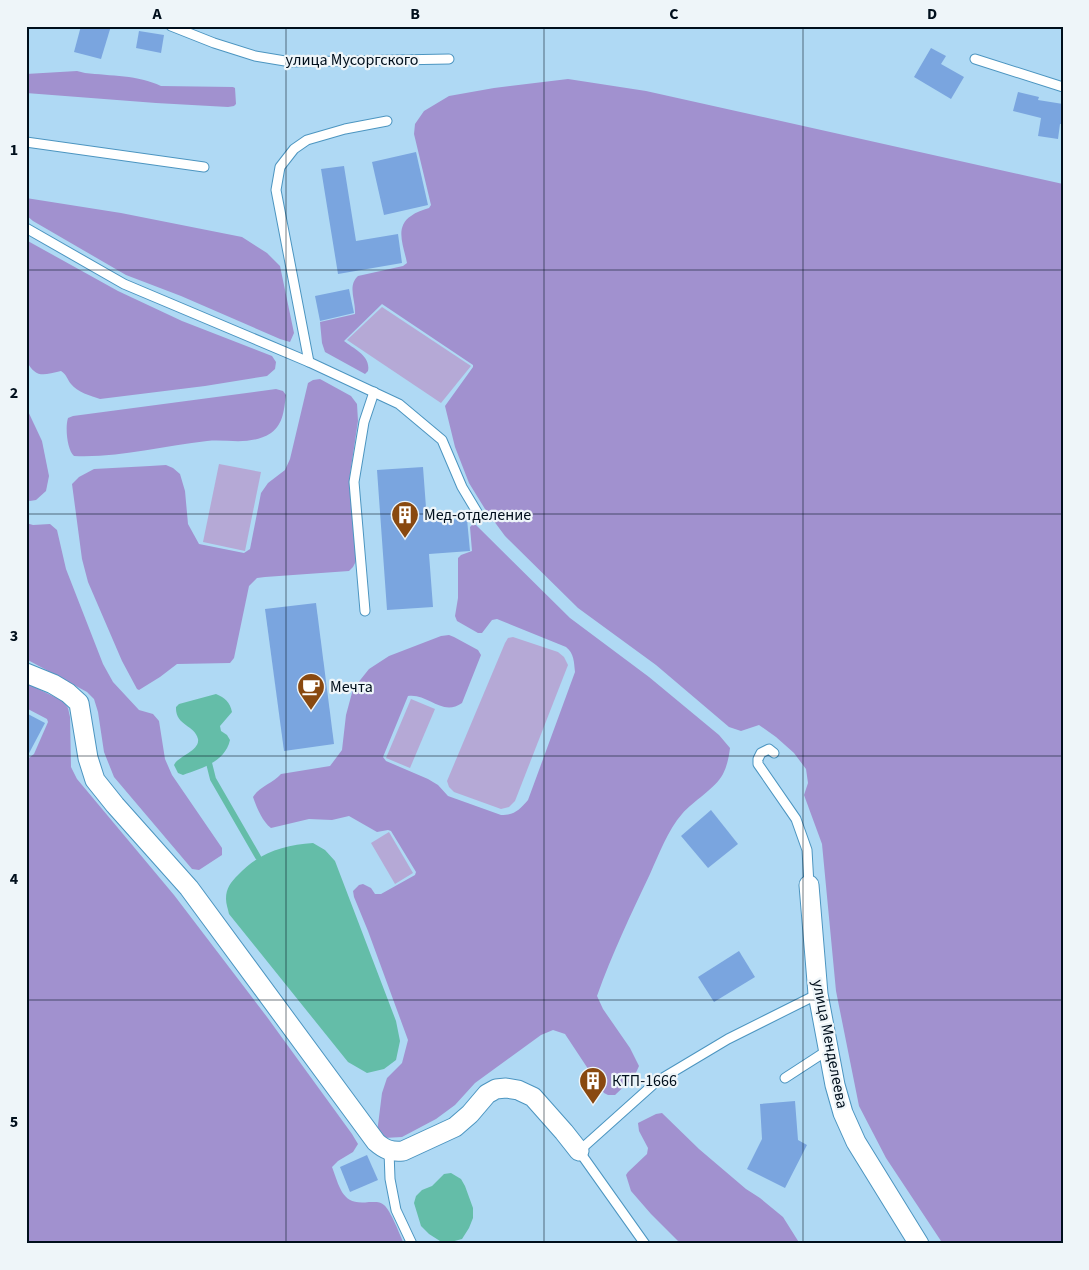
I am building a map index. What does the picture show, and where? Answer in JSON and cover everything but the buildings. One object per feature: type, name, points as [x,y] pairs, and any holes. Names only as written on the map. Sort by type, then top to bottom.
[{"type":"street","points":[[26,673],[53,684],[68,693],[78,703],[88,758],[95,780],[189,888],[370,1135],[383,1148],[389,1151],[403,1151],[455,1127],[470,1114],[487,1094],[496,1089],[506,1088],[518,1090],[533,1097],[579,1151]]},
{"type":"street","name":"улица Менделеева","points":[[808,885],[818,994],[835,1086],[843,1113],[853,1135],[919,1244]]},
{"type":"lane","name":"улица Мусоргского","points":[[171,26],[214,43],[255,56],[291,62],[449,59]]},
{"type":"lane","points":[[974,58],[1063,87]]},
{"type":"lane","points":[[309,362],[276,190],[280,167],[294,149],[307,140],[345,128],[387,121]]},
{"type":"lane","points":[[26,142],[204,167]]},
{"type":"lane","points":[[26,228],[124,284],[309,362],[399,404],[442,440],[462,487],[480,517]]},
{"type":"lane","points":[[365,611],[354,482],[364,422],[374,392]]},
{"type":"lane","points":[[774,753],[765,750],[758,759],[758,764],[796,819],[807,850],[808,885]]},
{"type":"lane","points":[[645,1244],[579,1151],[656,1082],[728,1039],[818,994]]},
{"type":"lane","points":[[785,1078],[828,1050]]},
{"type":"lane","points":[[389,1151],[390,1179],[396,1210],[412,1244]]},
{"type":"shaded area","points":[[77,71],[134,78],[161,86],[233,87],[235,88],[236,104],[228,107],[26,93],[26,74]]},
{"type":"shaded area","points":[[568,79],[646,91],[1063,184],[1063,1244],[943,1244],[886,1158],[859,1106],[836,991],[822,844],[804,795],[808,783],[806,769],[794,753],[759,725],[741,731],[729,727],[656,665],[578,608],[505,536],[469,483],[455,447],[445,406],[473,365],[382,304],[344,341],[357,350],[367,361],[368,371],[365,374],[325,352],[320,322],[355,314],[352,289],[358,276],[403,266],[407,263],[402,244],[401,231],[403,226],[411,216],[429,208],[431,205],[414,134],[415,124],[424,111],[449,96],[494,88]]},
{"type":"shaded area","points":[[26,198],[121,213],[242,237],[267,253],[280,266],[294,333],[290,342],[126,275],[33,221],[26,215]]},
{"type":"shaded area","points":[[26,240],[118,291],[182,321],[272,356],[276,362],[275,369],[267,376],[100,399],[77,389],[61,371],[45,374],[37,373],[26,360]]},
{"type":"shaded area","points":[[382,307],[471,366],[441,403],[347,340]]},
{"type":"shaded area","points":[[320,379],[351,396],[357,404],[358,421],[349,481],[356,561],[353,567],[349,571],[257,578],[249,586],[234,658],[230,663],[177,664],[160,677],[139,690],[137,689],[122,661],[88,582],[82,559],[72,484],[79,477],[94,469],[166,465],[180,474],[185,491],[188,524],[199,544],[244,553],[250,549],[261,493],[268,483],[285,470],[290,459],[308,383]]},
{"type":"shaded area","points":[[276,389],[283,391],[286,395],[279,425],[271,433],[256,439],[248,441],[207,441],[91,456],[74,456],[68,444],[67,422],[68,418],[73,416]]},
{"type":"shaded area","points":[[26,407],[42,441],[49,476],[46,491],[36,500],[30,501],[26,500]]},
{"type":"shaded area","points":[[219,464],[261,472],[245,551],[203,542]]},
{"type":"shaded area","points":[[26,523],[33,525],[50,524],[57,530],[66,569],[103,664],[113,682],[139,710],[153,714],[159,721],[165,759],[172,775],[222,848],[222,855],[199,870],[192,869],[114,777],[104,752],[98,712],[94,699],[87,692],[26,659]]},
{"type":"shaded area","points":[[476,525],[570,618],[649,677],[719,735],[730,748],[730,751],[723,774],[709,790],[682,814],[668,835],[622,934],[597,996],[603,1009],[630,1048],[639,1066],[634,1077],[615,1095],[604,1093],[565,1034],[553,1030],[541,1035],[475,1083],[455,1105],[436,1119],[402,1137],[384,1138],[377,1133],[382,1093],[387,1078],[402,1063],[408,1040],[353,891],[363,884],[371,888],[375,894],[381,894],[415,875],[416,872],[391,831],[377,832],[349,816],[332,820],[309,819],[271,828],[262,818],[253,797],[259,790],[281,774],[330,766],[342,750],[346,715],[353,689],[369,669],[389,656],[441,636],[449,635],[478,650],[481,655],[462,703],[455,707],[448,707],[415,696],[408,696],[383,757],[386,761],[438,785],[448,796],[501,815],[516,811],[528,800],[575,672],[574,661],[571,652],[566,647],[497,619],[492,620],[482,633],[478,633],[457,621],[455,616],[458,598],[458,558],[472,551],[470,527]]},
{"type":"shaded area","points":[[513,637],[558,652],[564,657],[568,665],[515,801],[509,807],[501,809],[454,792],[449,787],[447,781],[505,643],[508,638]]},
{"type":"shaded area","points":[[26,683],[63,701],[68,708],[70,717],[71,767],[77,779],[174,895],[267,1017],[352,1134],[358,1144],[353,1152],[332,1167],[343,1194],[353,1201],[360,1203],[377,1202],[384,1205],[404,1244],[26,1244],[26,760],[34,754],[48,722],[47,719],[26,708]]},
{"type":"shaded area","points":[[216,694],[227,701],[232,712],[220,726],[221,731],[230,740],[227,748],[212,763],[183,775],[178,773],[174,765],[196,747],[198,739],[196,734],[179,718],[176,707],[179,704]]},
{"type":"shaded area","points":[[411,699],[435,709],[410,768],[386,758]]},
{"type":"shaded area","points":[[389,832],[413,873],[395,884],[371,843]]},
{"type":"shaded area","points":[[313,843],[325,850],[335,861],[396,1021],[400,1041],[396,1060],[384,1069],[367,1073],[348,1062],[229,914],[226,899],[228,888],[246,867],[272,851]]},
{"type":"shaded area","points":[[662,1113],[699,1149],[746,1189],[783,1217],[800,1244],[681,1244],[631,1191],[626,1175],[647,1154],[648,1148],[639,1131],[638,1123]]},
{"type":"shaded area","points":[[451,1173],[461,1179],[465,1186],[473,1208],[473,1218],[462,1239],[447,1243],[429,1234],[421,1226],[414,1203],[416,1196],[422,1190],[432,1186],[444,1174]]},
{"type":"waterway","points":[[208,759],[213,779],[258,857]]},
{"type":"place","name":"Мед-отделение","points":[[405,539]]},
{"type":"place","name":"Мечта","points":[[311,711]]},
{"type":"place","name":"КТП-1666","points":[[593,1105]]}]
